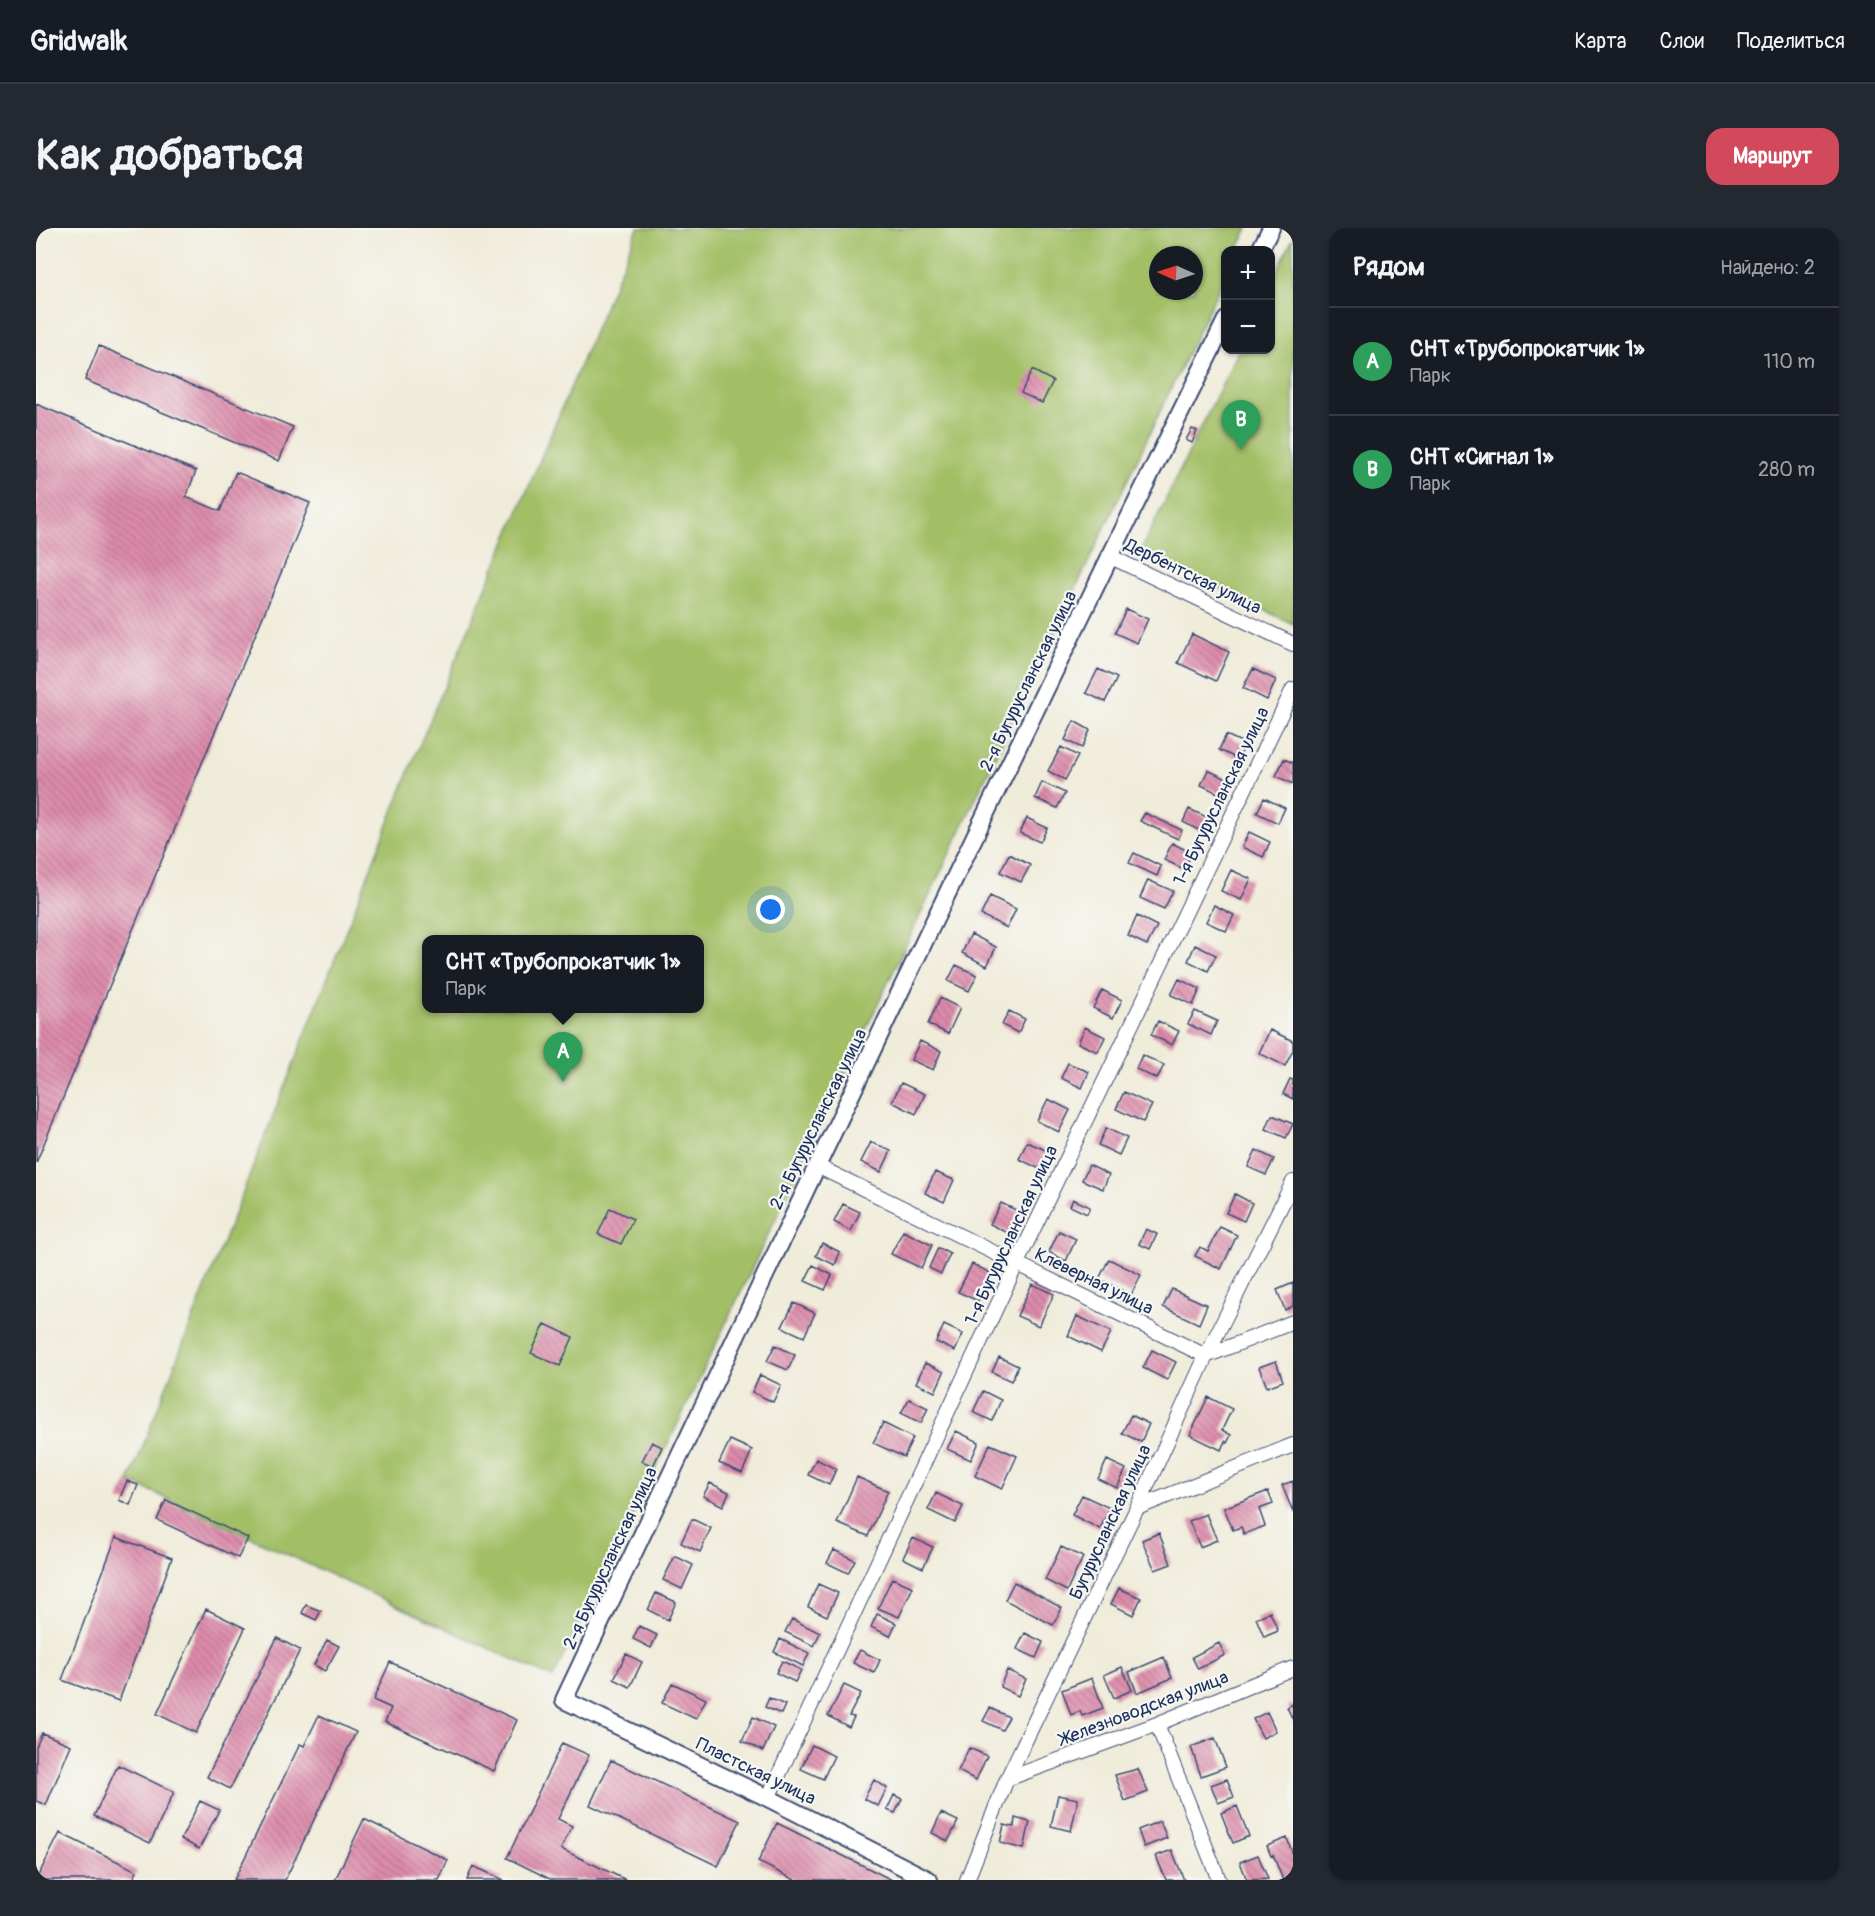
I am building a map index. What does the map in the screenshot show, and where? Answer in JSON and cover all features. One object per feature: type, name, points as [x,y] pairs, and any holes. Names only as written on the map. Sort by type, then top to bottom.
[{"type":"street","points":[[1262,246],[1271,228]]},
{"type":"street","name":"2-я Бугурусланская улица","points":[[564,1700],[1109,556],[1221,330]]},
{"type":"street","name":"Дербентская улица","points":[[1109,556],[1293,644]]},
{"type":"street","name":"1-я Бугурусланская улица","points":[[768,1798],[1017,1263],[1293,689]]},
{"type":"street","name":"Клеверная улица","points":[[817,1166],[1206,1356]]},
{"type":"street","name":"Бугурусланская улица","points":[[967,1880],[1007,1779],[1137,1508],[1206,1356],[1293,1182]]},
{"type":"street","points":[[1206,1356],[1293,1322]]},
{"type":"street","points":[[1137,1508],[1293,1445]]},
{"type":"street","name":"Железноводская улица","points":[[1007,1779],[1157,1724],[1293,1668]]},
{"type":"street","name":"Пластская улица","points":[[564,1700],[768,1798],[929,1880]]},
{"type":"street","points":[[1157,1724],[1219,1880]]},
{"type":"green space","points":[[638,228],[1248,228],[1239,246],[1221,246],[1221,283],[685,1409],[553,1678],[129,1481],[415,756]]},
{"type":"green space","points":[[1293,238],[1293,624],[1141,550],[1237,354],[1275,354],[1275,276]]},
{"type":"building","points":[[99,346],[293,427],[279,461],[85,380]]},
{"type":"building","points":[[1032,370],[1053,381],[1042,403],[1021,393]]},
{"type":"building","points":[[36,404],[196,471],[186,497],[220,511],[236,472],[310,503],[36,1163]]},
{"type":"building","points":[[1192,429],[1197,431],[1192,443],[1186,440]]},
{"type":"building","points":[[1126,609],[1148,619],[1137,643],[1115,633]]},
{"type":"building","points":[[1192,634],[1229,652],[1216,681],[1178,663]]},
{"type":"building","points":[[1098,669],[1117,678],[1105,702],[1086,693]]},
{"type":"building","points":[[1253,669],[1276,680],[1267,700],[1243,688]]},
{"type":"building","points":[[1074,721],[1090,730],[1082,748],[1065,740]]},
{"type":"building","points":[[1226,735],[1246,744],[1238,759],[1219,750]]},
{"type":"building","points":[[1061,747],[1078,756],[1065,780],[1048,771]]},
{"type":"building","points":[[1284,759],[1293,763],[1293,784],[1276,776]]},
{"type":"building","points":[[1208,770],[1229,780],[1222,795],[1201,785]]},
{"type":"building","points":[[1042,782],[1065,793],[1057,808],[1035,798]]},
{"type":"building","points":[[1264,798],[1285,808],[1278,823],[1257,813]]},
{"type":"building","points":[[1189,809],[1209,818],[1202,832],[1183,822]]},
{"type":"building","points":[[1145,813],[1182,830],[1178,839],[1140,821]]},
{"type":"building","points":[[1027,818],[1047,828],[1040,842],[1020,833]]},
{"type":"building","points":[[1249,832],[1270,842],[1263,857],[1242,847]]},
{"type":"building","points":[[1172,843],[1192,853],[1184,869],[1164,860]]},
{"type":"building","points":[[1134,853],[1161,866],[1157,876],[1129,863]]},
{"type":"building","points":[[1009,854],[1030,865],[1021,882],[1000,872]]},
{"type":"building","points":[[1231,870],[1251,879],[1241,900],[1221,891]]},
{"type":"building","points":[[1148,880],[1173,891],[1164,909],[1140,898]]},
{"type":"building","points":[[990,896],[1016,909],[1007,928],[981,915]]},
{"type":"building","points":[[1214,905],[1234,915],[1226,931],[1206,922]]},
{"type":"building","points":[[1137,916],[1157,926],[1147,945],[1128,936]]},
{"type":"building","points":[[971,934],[996,947],[987,966],[962,953]]},
{"type":"building","points":[[1195,945],[1216,955],[1208,971],[1188,961]]},
{"type":"building","points":[[956,965],[977,975],[969,991],[948,981]]},
{"type":"building","points":[[1179,979],[1200,989],[1193,1005],[1171,995]]},
{"type":"building","points":[[1102,990],[1122,1000],[1113,1018],[1093,1008]]},
{"type":"building","points":[[940,998],[960,1008],[948,1034],[928,1024]]},
{"type":"building","points":[[1009,1011],[1025,1019],[1018,1033],[1002,1025]]},
{"type":"building","points":[[1195,1011],[1217,1021],[1211,1035],[1188,1024]]},
{"type":"building","points":[[1158,1021],[1179,1031],[1172,1045],[1151,1035]]},
{"type":"building","points":[[1085,1027],[1105,1037],[1098,1052],[1078,1043]]},
{"type":"building","points":[[1270,1030],[1293,1041],[1293,1050],[1285,1066],[1259,1053]]},
{"type":"building","points":[[920,1041],[941,1051],[933,1070],[911,1060]]},
{"type":"building","points":[[1142,1055],[1164,1065],[1157,1079],[1136,1069]]},
{"type":"building","points":[[1068,1063],[1089,1072],[1082,1088],[1061,1078]]},
{"type":"building","points":[[1290,1079],[1293,1080],[1293,1099],[1283,1094]]},
{"type":"building","points":[[901,1083],[925,1094],[916,1114],[892,1102]]},
{"type":"building","points":[[1124,1092],[1152,1105],[1143,1122],[1116,1109]]},
{"type":"building","points":[[1048,1099],[1070,1110],[1059,1132],[1037,1121]]},
{"type":"building","points":[[1272,1115],[1293,1124],[1286,1138],[1266,1129]]},
{"type":"building","points":[[1106,1128],[1127,1138],[1119,1155],[1098,1145]]},
{"type":"building","points":[[871,1142],[891,1151],[881,1172],[861,1162]]},
{"type":"building","points":[[1027,1142],[1050,1152],[1042,1170],[1019,1159]]},
{"type":"building","points":[[1256,1150],[1274,1159],[1266,1175],[1248,1167]]},
{"type":"building","points":[[1089,1165],[1109,1175],[1103,1189],[1082,1180]]},
{"type":"building","points":[[935,1172],[954,1180],[944,1202],[925,1193]]},
{"type":"building","points":[[1235,1194],[1252,1203],[1244,1221],[1226,1213]]},
{"type":"building","points":[[1073,1199],[1090,1207],[1087,1214],[1070,1206]]},
{"type":"building","points":[[1001,1203],[1020,1212],[1010,1234],[990,1224]]},
{"type":"building","points":[[843,1204],[860,1212],[851,1231],[834,1222]]},
{"type":"building","points":[[610,1208],[633,1219],[621,1244],[598,1234]]},
{"type":"building","points":[[1220,1227],[1237,1235],[1221,1269],[1195,1256],[1200,1247],[1208,1251]]},
{"type":"building","points":[[1146,1229],[1157,1234],[1150,1249],[1139,1244]]},
{"type":"building","points":[[903,1231],[932,1245],[921,1268],[891,1254]]},
{"type":"building","points":[[1059,1231],[1076,1239],[1066,1261],[1049,1252]]},
{"type":"building","points":[[822,1243],[840,1252],[835,1265],[816,1256]]},
{"type":"building","points":[[938,1248],[950,1254],[941,1274],[929,1268]]},
{"type":"building","points":[[1109,1259],[1141,1275],[1131,1295],[1099,1279]]},
{"type":"building","points":[[972,1264],[991,1273],[978,1301],[958,1292]]},
{"type":"building","points":[[813,1265],[832,1275],[825,1290],[805,1281]]},
{"type":"building","points":[[1293,1283],[1293,1306],[1285,1310],[1277,1290]]},
{"type":"building","points":[[1032,1284],[1054,1294],[1039,1326],[1017,1316]]},
{"type":"building","points":[[1172,1289],[1207,1305],[1199,1324],[1163,1307]]},
{"type":"building","points":[[794,1303],[815,1313],[804,1337],[782,1327]]},
{"type":"building","points":[[1077,1316],[1111,1332],[1101,1352],[1068,1336]]},
{"type":"building","points":[[545,1324],[573,1337],[560,1366],[531,1353]]},
{"type":"building","points":[[944,1325],[963,1334],[955,1351],[936,1342]]},
{"type":"building","points":[[775,1345],[795,1355],[788,1370],[767,1361]]},
{"type":"building","points":[[1152,1350],[1176,1362],[1167,1380],[1143,1368]]},
{"type":"building","points":[[999,1357],[1018,1366],[1011,1381],[992,1372]]},
{"type":"building","points":[[1276,1361],[1283,1381],[1267,1387],[1259,1367]]},
{"type":"building","points":[[925,1363],[944,1372],[935,1392],[916,1383]]},
{"type":"building","points":[[760,1375],[781,1385],[773,1402],[752,1392]]},
{"type":"building","points":[[983,1391],[1001,1400],[992,1421],[973,1412]]},
{"type":"building","points":[[1208,1397],[1232,1409],[1222,1430],[1231,1435],[1221,1450],[1190,1435]]},
{"type":"building","points":[[909,1399],[928,1408],[921,1423],[901,1413]]},
{"type":"building","points":[[1131,1415],[1149,1424],[1141,1442],[1122,1433]]},
{"type":"building","points":[[883,1423],[913,1438],[904,1457],[873,1443]]},
{"type":"building","points":[[956,1431],[979,1442],[971,1460],[947,1449]]},
{"type":"building","points":[[730,1440],[752,1450],[742,1473],[719,1463]]},
{"type":"building","points":[[652,1442],[662,1447],[653,1466],[642,1461]]},
{"type":"building","points":[[990,1444],[1017,1456],[1002,1489],[975,1476]]},
{"type":"building","points":[[816,1459],[836,1469],[829,1485],[808,1475]]},
{"type":"building","points":[[1107,1460],[1126,1469],[1117,1488],[1098,1479]]},
{"type":"building","points":[[857,1477],[888,1491],[868,1536],[837,1523]]},
{"type":"building","points":[[127,1481],[138,1485],[130,1505],[119,1500]]},
{"type":"building","points":[[1293,1481],[1293,1512],[1282,1485]]},
{"type":"building","points":[[710,1483],[729,1492],[723,1506],[703,1496]]},
{"type":"building","points":[[1268,1491],[1273,1504],[1259,1509],[1265,1526],[1244,1534],[1241,1527],[1233,1530],[1224,1508]]},
{"type":"building","points":[[936,1493],[963,1506],[955,1523],[928,1510]]},
{"type":"building","points":[[1082,1495],[1110,1508],[1100,1529],[1072,1515]]},
{"type":"building","points":[[166,1500],[248,1538],[238,1558],[157,1520]]},
{"type":"building","points":[[1206,1514],[1217,1540],[1200,1547],[1189,1521]]},
{"type":"building","points":[[692,1519],[711,1528],[700,1552],[681,1543]]},
{"type":"building","points":[[1159,1533],[1171,1564],[1155,1570],[1142,1540]]},
{"type":"building","points":[[116,1537],[172,1558],[119,1701],[62,1680]]},
{"type":"building","points":[[913,1538],[933,1547],[923,1568],[903,1558]]},
{"type":"building","points":[[1061,1547],[1083,1557],[1067,1591],[1045,1580]]},
{"type":"building","points":[[834,1550],[855,1560],[848,1573],[827,1563]]},
{"type":"building","points":[[675,1556],[693,1565],[682,1589],[663,1580]]},
{"type":"building","points":[[892,1578],[913,1587],[899,1617],[878,1608]]},
{"type":"building","points":[[1014,1582],[1062,1608],[1053,1625],[1005,1600]]},
{"type":"building","points":[[818,1584],[838,1593],[827,1616],[808,1607]]},
{"type":"building","points":[[1119,1588],[1141,1598],[1133,1615],[1111,1604]]},
{"type":"building","points":[[656,1593],[676,1602],[668,1620],[648,1610]]},
{"type":"building","points":[[306,1605],[321,1611],[316,1620],[302,1613]]},
{"type":"building","points":[[206,1609],[245,1628],[196,1733],[157,1714]]},
{"type":"building","points":[[1270,1612],[1278,1631],[1264,1637],[1256,1618]]},
{"type":"building","points":[[877,1614],[896,1623],[890,1636],[871,1627]]},
{"type":"building","points":[[792,1619],[820,1633],[814,1646],[785,1632]]},
{"type":"building","points":[[639,1626],[657,1635],[651,1648],[633,1639]]},
{"type":"building","points":[[1025,1633],[1043,1642],[1036,1658],[1017,1649]]},
{"type":"building","points":[[277,1638],[300,1650],[230,1789],[207,1777]]},
{"type":"building","points":[[780,1639],[809,1653],[803,1666],[774,1652]]},
{"type":"building","points":[[327,1640],[339,1646],[325,1671],[314,1665]]},
{"type":"building","points":[[1219,1643],[1225,1655],[1198,1669],[1192,1657]]},
{"type":"building","points":[[860,1650],[880,1660],[874,1673],[853,1663]]},
{"type":"building","points":[[626,1654],[642,1662],[630,1687],[614,1679]]},
{"type":"building","points":[[1164,1657],[1172,1678],[1137,1693],[1129,1672]]},
{"type":"building","points":[[782,1661],[801,1670],[795,1682],[776,1673]]},
{"type":"building","points":[[390,1662],[517,1720],[494,1771],[385,1722],[391,1708],[373,1700]]},
{"type":"building","points":[[1122,1667],[1132,1690],[1114,1698],[1104,1675]]},
{"type":"building","points":[[1007,1670],[1026,1679],[1018,1696],[1000,1687]]},
{"type":"building","points":[[1092,1678],[1103,1708],[1082,1716],[1080,1711],[1071,1715],[1062,1690]]},
{"type":"building","points":[[672,1683],[706,1699],[696,1719],[662,1703]]},
{"type":"building","points":[[844,1685],[861,1693],[849,1716],[854,1717],[849,1727],[828,1716]]},
{"type":"building","points":[[769,1698],[785,1705],[781,1714],[765,1707]]},
{"type":"building","points":[[1293,1704],[1293,1720],[1287,1707]]},
{"type":"building","points":[[990,1708],[1009,1717],[1002,1730],[983,1721]]},
{"type":"building","points":[[1267,1712],[1276,1731],[1263,1738],[1253,1719]]},
{"type":"building","points":[[319,1715],[356,1732],[285,1880],[234,1880],[300,1744],[304,1746]]},
{"type":"building","points":[[753,1717],[774,1727],[763,1751],[742,1741]]},
{"type":"building","points":[[42,1733],[71,1745],[46,1805],[36,1801],[36,1747]]},
{"type":"building","points":[[1215,1738],[1226,1767],[1201,1776],[1191,1747]]},
{"type":"building","points":[[562,1743],[589,1755],[558,1819],[572,1826],[561,1849],[626,1880],[552,1880],[507,1858]]},
{"type":"building","points":[[812,1745],[834,1756],[823,1779],[801,1769]]},
{"type":"building","points":[[969,1748],[987,1756],[976,1780],[958,1771]]},
{"type":"building","points":[[611,1760],[740,1821],[718,1866],[590,1805]]},
{"type":"building","points":[[118,1765],[174,1792],[150,1843],[94,1816]]},
{"type":"building","points":[[1138,1769],[1148,1792],[1125,1801],[1115,1775]]},
{"type":"building","points":[[1227,1779],[1234,1797],[1218,1803],[1211,1785]]},
{"type":"building","points":[[874,1780],[887,1788],[878,1806],[864,1799]]},
{"type":"building","points":[[894,1795],[902,1799],[895,1813],[887,1810]]},
{"type":"building","points":[[1058,1795],[1078,1799],[1071,1831],[1051,1826]]},
{"type":"building","points":[[200,1801],[219,1810],[199,1849],[181,1839]]},
{"type":"building","points":[[1237,1806],[1249,1836],[1233,1843],[1221,1813]]},
{"type":"building","points":[[941,1813],[958,1821],[948,1841],[932,1833]]},
{"type":"building","points":[[1015,1818],[1030,1822],[1024,1849],[1000,1843],[1004,1825],[1014,1827]]},
{"type":"building","points":[[364,1819],[448,1860],[439,1880],[335,1880]]},
{"type":"building","points":[[1160,1821],[1167,1838],[1144,1847],[1138,1830]]},
{"type":"building","points":[[777,1823],[892,1880],[795,1880],[758,1862]]},
{"type":"building","points":[[60,1833],[137,1871],[133,1880],[36,1880]]},
{"type":"building","points":[[1287,1838],[1293,1855],[1293,1880],[1283,1880],[1267,1846]]},
{"type":"building","points":[[1172,1850],[1184,1880],[1166,1880],[1156,1856]]},
{"type":"building","points":[[1258,1855],[1268,1879],[1247,1880],[1240,1862]]},
{"type":"building","points":[[473,1866],[504,1880],[467,1880]]},
{"type":"place","name":"СНТ «Сигнал 1»","points":[[1241,450]]},
{"type":"place","name":"СНТ «Трубопрокатчик 1»","points":[[563,1082]]}]
